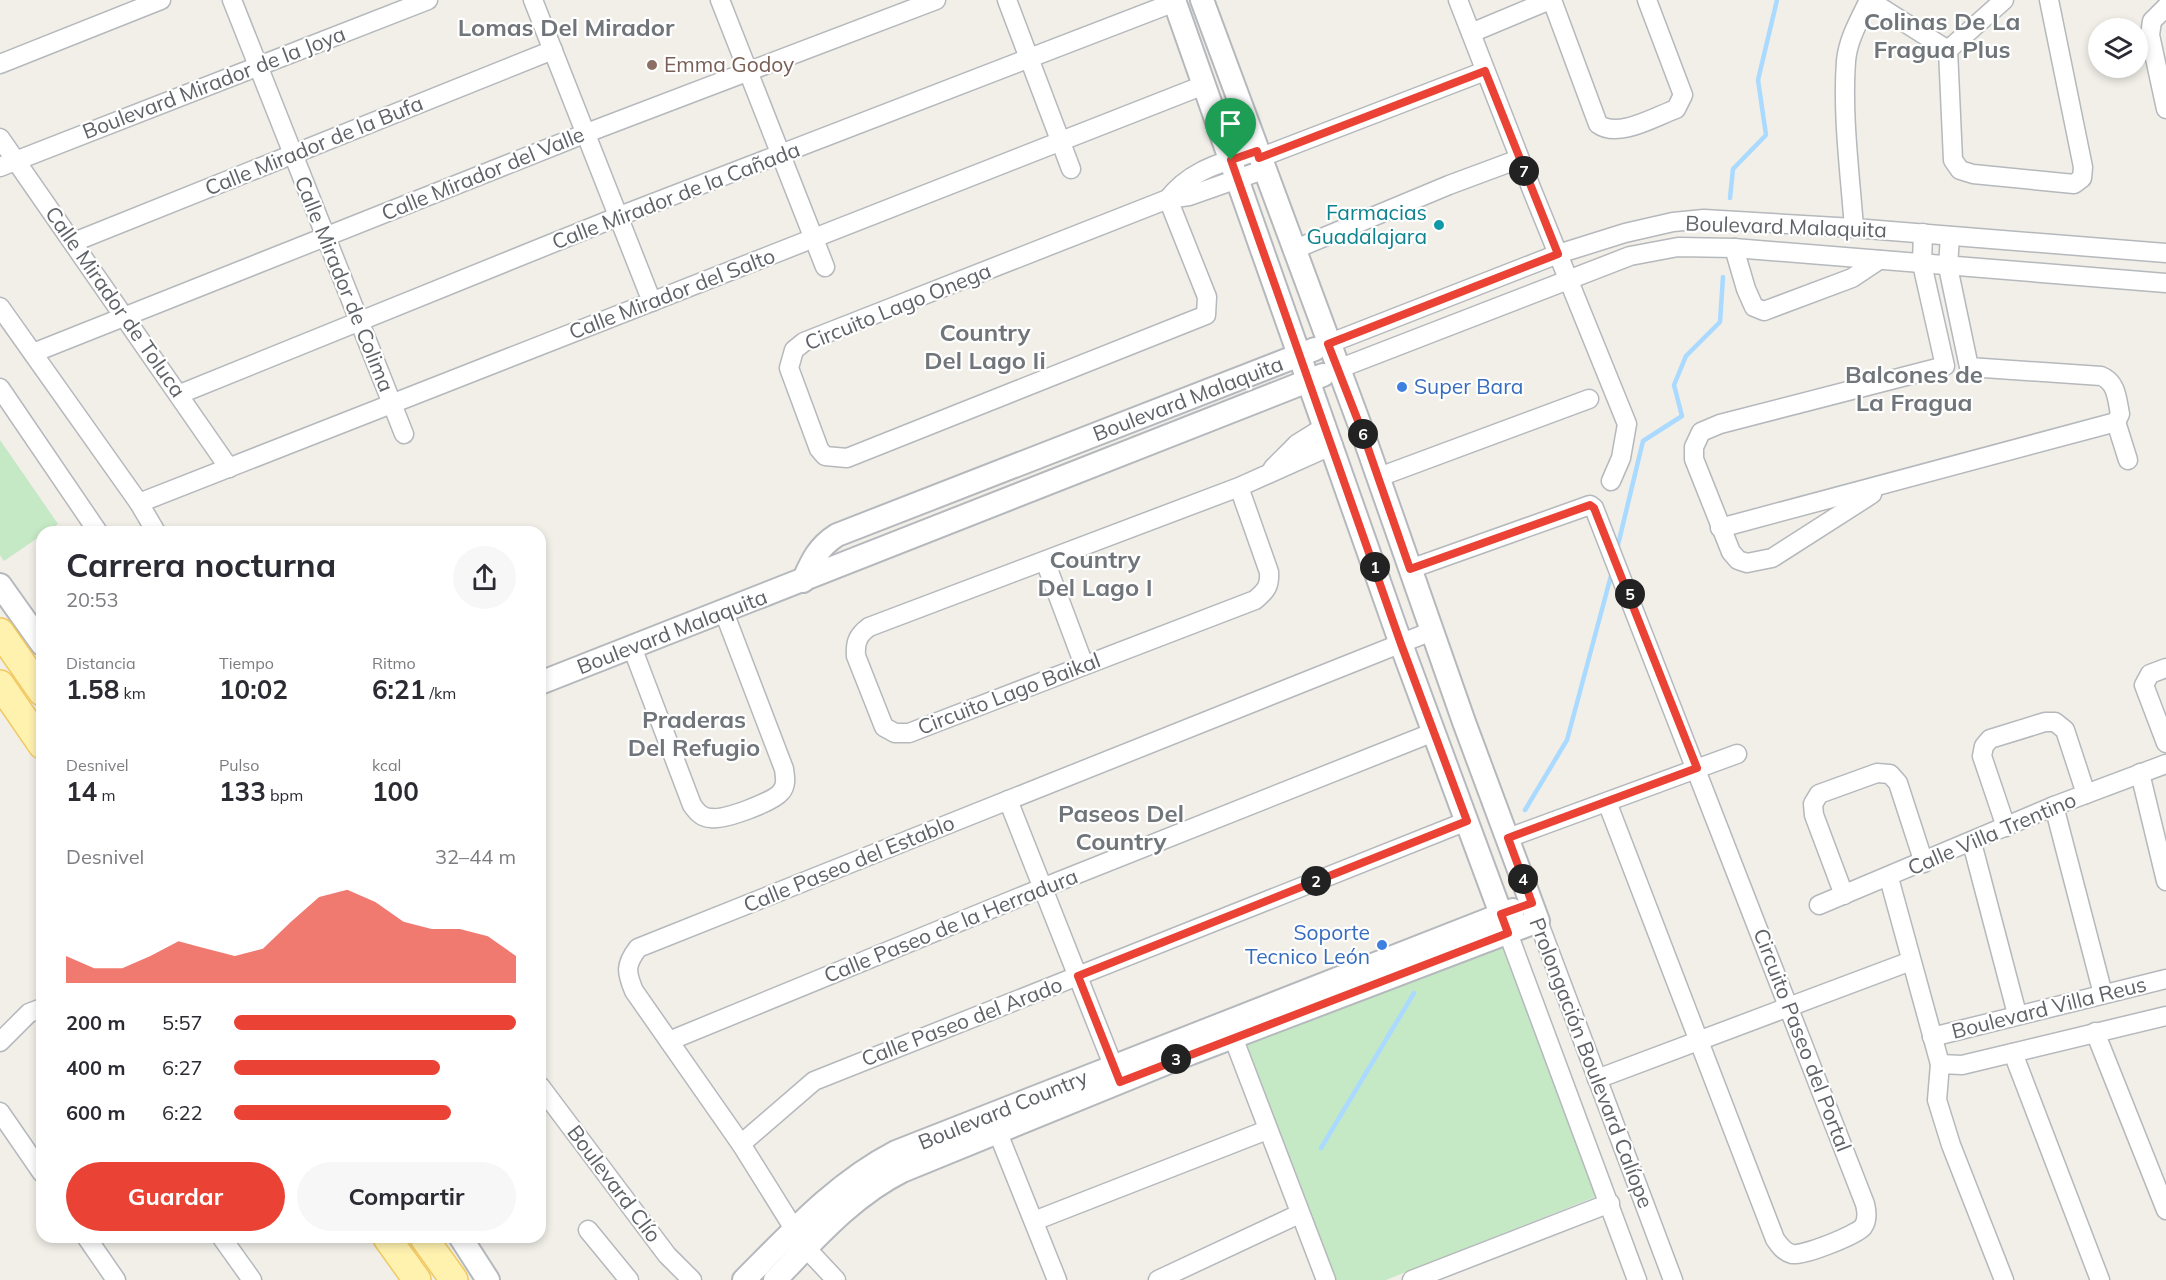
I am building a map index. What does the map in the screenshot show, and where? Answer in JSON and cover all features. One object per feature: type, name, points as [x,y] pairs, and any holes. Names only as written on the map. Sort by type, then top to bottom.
[{"type":"main road","points":[[0,632],[36,683]]},
{"type":"main road","points":[[36,690],[7,694],[36,736]]},
{"type":"main road","points":[[391,1243],[417,1280]]},
{"type":"main road","points":[[428,1243],[454,1280]]},
{"type":"street","points":[[0,64],[161,0]]},
{"type":"street","name":"Calle Mirador de Colima","points":[[232,0],[404,434]]},
{"type":"street","name":"Boulevard Mirador de la Joya","points":[[8,163],[428,0]]},
{"type":"street","points":[[533,0],[652,302]]},
{"type":"street","points":[[720,0],[825,267]]},
{"type":"street","name":"Calle Mirador del Valle","points":[[33,353],[584,134],[936,0]]},
{"type":"street","points":[[1006,0],[1071,169]]},
{"type":"street","name":"Prolongación Boulevard Calíope","points":[[1202,0],[1535,912],[1670,1273]]},
{"type":"street","points":[[1458,0],[1519,159],[1627,424],[1621,458],[1611,481]]},
{"type":"street","points":[[1471,33],[1551,0],[1598,124],[1605,129],[1616,131],[1676,109],[1683,95],[1647,0]]},
{"type":"street","points":[[1854,228],[1846,119],[1846,59],[1854,29],[1869,0],[1948,50]]},
{"type":"street","points":[[2004,0],[1948,50],[1953,160],[1960,170],[1973,174],[2074,184],[2082,178],[2083,167],[2049,0]]},
{"type":"street","name":"Calle Mirador de la Cañada","points":[[180,394],[358,320],[1174,1]]},
{"type":"street","name":"Prolongación Boulevard Calíope","points":[[1174,1],[1330,436],[1401,644],[1637,1279]]},
{"type":"street","points":[[2166,7],[2152,21],[2150,35],[2166,109]]},
{"type":"street","name":"Calle Mirador de la Bufa","points":[[74,242],[553,50]]},
{"type":"street","name":"Circuito Lago Onega","points":[[1168,199],[1207,297],[1206,315],[847,458],[825,456],[819,449],[789,368],[794,350],[804,342],[1168,199],[1180,183],[1191,176],[1234,169],[1260,160],[1485,71]]},
{"type":"street","name":"Calle Mirador del Salto","points":[[139,503],[1204,85]]},
{"type":"street","name":"Calle Mirador de Toluca","points":[[0,138],[8,163],[74,242],[229,468]]},
{"type":"street","points":[[1293,250],[1449,185],[1519,159]]},
{"type":"street","name":"Boulevard Malaquita","points":[[803,581],[815,555],[824,543],[837,536],[1558,254],[1625,233],[1673,222],[1704,219],[1923,233],[2166,253]]},
{"type":"street","points":[[1887,485],[1772,558],[1757,562],[1738,560],[1720,528],[1694,459],[1694,447],[1701,432],[1720,424],[1945,366],[1923,264],[1923,233]]},
{"type":"street","points":[[1950,236],[1948,267],[1969,367],[2102,376],[2109,379],[2114,387],[2120,414],[2116,422],[2128,460]]},
{"type":"street","name":"Boulevard Malaquita","points":[[546,681],[1568,278],[1630,256],[1678,247],[1734,248],[2166,283]]},
{"type":"street","points":[[1734,248],[1754,307],[1764,311],[1852,278],[1879,260]]},
{"type":"street","points":[[0,307],[139,503],[152,526]]},
{"type":"street","points":[[0,388],[94,526]]},
{"type":"street","points":[[1378,477],[1589,399]]},
{"type":"street","points":[[1720,528],[2116,422]]},
{"type":"street","name":"Circuito Lago Baikal","points":[[1268,474],[1297,444],[1330,436]]},
{"type":"street","name":"Circuito Lago Baikal","points":[[1239,487],[1269,572],[1270,582],[1266,591],[1256,600],[909,733],[896,733],[884,727],[878,717],[856,656],[855,644],[860,634],[869,627],[1239,487],[1268,474],[1330,436]]},
{"type":"street","name":"Circuito Paseo del Portal","points":[[1410,569],[1590,505],[1598,514],[1867,1214],[1865,1224],[1858,1232],[1803,1253],[1792,1254],[1782,1249],[1775,1239],[1607,802]]},
{"type":"street","points":[[1045,561],[1084,665]]},
{"type":"street","points":[[0,585],[36,636]]},
{"type":"street","points":[[632,647],[692,805],[699,814],[710,819],[723,817],[772,800],[783,791],[786,780],[784,769],[724,612]]},
{"type":"street","name":"Calle Paseo del Establo","points":[[836,1280],[806,1248],[796,1228],[741,1144],[634,992],[628,976],[629,961],[638,948],[1432,631]]},
{"type":"street","points":[[2166,668],[2150,674],[2144,685],[2166,743]]},
{"type":"street","points":[[2006,827],[1982,756],[1984,746],[1990,739],[2045,722],[2055,722],[2065,730],[2086,794]]},
{"type":"street","name":"Calle Paseo de la Herradura","points":[[669,1041],[1042,888],[1434,732]]},
{"type":"street","points":[[1508,838],[1737,754]]},
{"type":"street","name":"Calle Villa Trentino","points":[[1819,905],[1889,878],[2054,806],[2166,764]]},
{"type":"street","points":[[2140,773],[2166,881]]},
{"type":"street","points":[[1844,895],[1814,815],[1814,804],[1819,794],[1876,774],[1890,774],[1898,783],[1924,862]]},
{"type":"street","points":[[1008,800],[1116,1074]]},
{"type":"street","points":[[2054,806],[2103,994]]},
{"type":"street","name":"Calle Paseo del Arado","points":[[741,1144],[797,1093],[814,1081],[1467,821]]},
{"type":"street","points":[[1972,843],[2017,1014]]},
{"type":"street","points":[[1889,878],[1940,1064],[1937,1100],[1951,1145],[2004,1280]]},
{"type":"street","name":"Boulevard Country","points":[[744,1280],[831,1195],[869,1166],[887,1157],[1116,1074],[1535,912]]},
{"type":"street","name":"Boulevard Country","points":[[775,1280],[841,1213],[877,1184],[998,1133],[1116,1074],[1233,1038],[1504,924]]},
{"type":"street","points":[[1597,1079],[1911,961]]},
{"type":"street","name":"Boulevard Villa Reus","points":[[1932,1037],[2017,1014],[2166,979]]},
{"type":"street","points":[[0,1042],[29,1013],[36,1010]]},
{"type":"street","name":"Boulevard Villa Reus","points":[[1940,1064],[1962,1065],[2166,1016]]},
{"type":"street","points":[[2095,1032],[2166,1210]]},
{"type":"street","points":[[1233,1038],[1326,1280]]},
{"type":"street","points":[[2013,1053],[2100,1280]]},
{"type":"street","name":"Boulevard Clío","points":[[546,1094],[667,1255],[692,1280]]},
{"type":"street","points":[[0,1112],[36,1164]]},
{"type":"street","points":[[1034,1221],[1267,1130]]},
{"type":"street","points":[[998,1133],[1057,1280]]},
{"type":"street","points":[[1412,1280],[1610,1203]]},
{"type":"street","points":[[1158,1280],[1299,1214]]},
{"type":"street","points":[[588,1230],[629,1280]]},
{"type":"street","points":[[90,1243],[116,1280]]},
{"type":"street","points":[[226,1243],[252,1280]]},
{"type":"street","points":[[464,1243],[488,1280]]},
{"type":"street","points":[[1637,1279],[1670,1273]]},
{"type":"green space","points":[[0,440],[58,524],[36,526],[36,539],[4,561],[0,555]]},
{"type":"green space","points":[[1504,939],[1600,1195],[1386,1280],[1334,1280],[1240,1039]]},
{"type":"waterway","points":[[1730,198],[1733,169],[1766,135],[1758,80],[1777,0]]},
{"type":"waterway","points":[[1617,549],[1643,441],[1682,416],[1674,385],[1686,356],[1720,322],[1723,277]]},
{"type":"waterway","points":[[1525,810],[1567,740],[1612,572]]},
{"type":"waterway","points":[[1321,1148],[1414,993]]},
{"type":"place","name":"Emma Godoy","points":[[652,65]]},
{"type":"place","name":"Farmacias Guadalajara","points":[[1439,225]]},
{"type":"place","name":"Super Bara","points":[[1402,387]]},
{"type":"place","name":"Soporte Tecnico León","points":[[1382,945]]},
{"type":"district","name":"Lomas Del Mirador","points":[[566,28]]},
{"type":"district","name":"Colinas De La Fragua Plus","points":[[1942,36]]},
{"type":"district","name":"Country Del Lago Ii","points":[[985,347]]},
{"type":"district","name":"Balcones de La Fragua","points":[[1914,389]]},
{"type":"district","name":"Country Del Lago I","points":[[1095,574]]},
{"type":"district","name":"Praderas Del Refugio","points":[[694,734]]},
{"type":"district","name":"Paseos Del Country","points":[[1121,828]]},
{"type":"route","points":[[1485,71],[1558,254],[1328,344],[1362,431],[1410,569],[1590,505],[1594,508],[1697,768],[1508,838],[1532,903],[1501,914],[1508,933],[1120,1082],[1078,976],[1467,821],[1401,644],[1231,160],[1257,151],[1259,158],[1485,71]]}]
